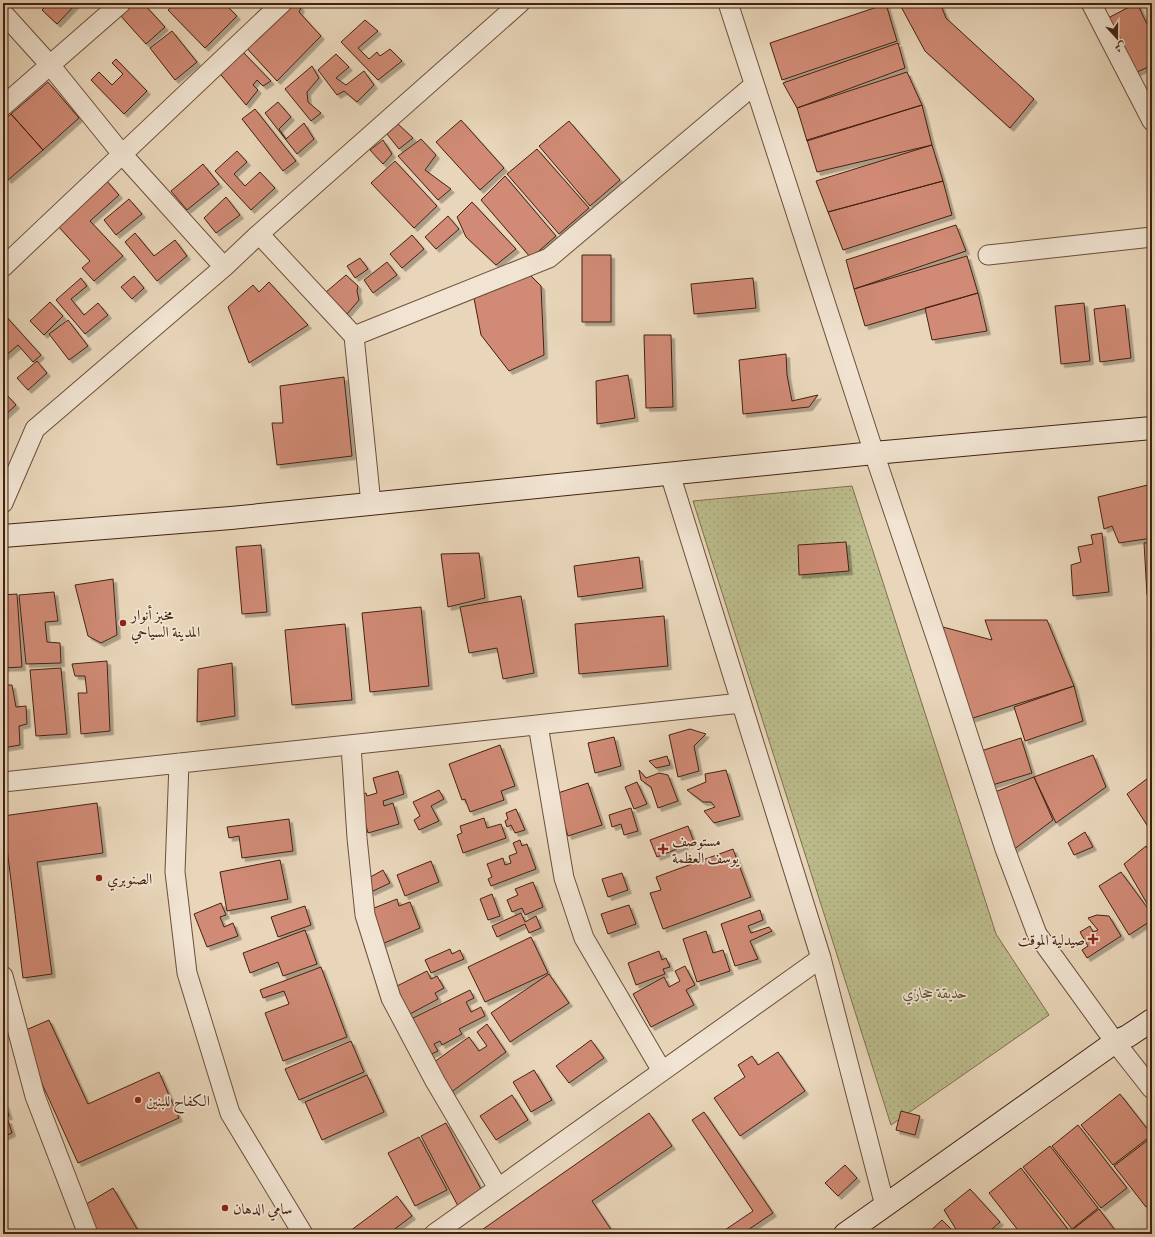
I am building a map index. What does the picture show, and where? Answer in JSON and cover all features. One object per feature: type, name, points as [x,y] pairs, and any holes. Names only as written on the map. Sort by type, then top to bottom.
[{"type":"main road","points":[[3,536],[224,519],[874,453],[1152,428]]},
{"type":"main road","points":[[845,1234],[1115,1042],[1128,1036],[1152,1020]]},
{"type":"street","points":[[3,106],[121,3]]},
{"type":"street","points":[[3,267],[282,3]]},
{"type":"street","points":[[3,503],[35,429],[224,267],[259,234],[520,3]]},
{"type":"street","points":[[728,3],[1005,850],[1037,934],[1115,1042],[1152,1089]]},
{"type":"street","points":[[1091,3],[1152,121]]},
{"type":"street","points":[[3,13],[50,65],[122,154],[224,267]]},
{"type":"street","points":[[354,336],[549,258],[754,85]]},
{"type":"street","points":[[259,234],[354,336],[371,504]]},
{"type":"street","points":[[988,255],[1152,237]]},
{"type":"street","points":[[670,474],[821,958],[885,1206]]},
{"type":"street","points":[[3,782],[741,703]]},
{"type":"street","points":[[538,725],[564,878],[584,938],[662,1070]]},
{"type":"street","points":[[351,745],[357,838],[365,915],[392,998],[435,1081],[498,1188]]},
{"type":"street","points":[[179,764],[175,872],[186,974],[230,1113],[304,1234]]},
{"type":"street","points":[[434,1234],[821,958]]},
{"type":"street","points":[[3,976],[35,1096],[88,1234]]},
{"type":"green space","name":"حديقة حجازي","points":[[852,486],[996,934],[1049,1015],[891,1125],[693,501]]},
{"type":"building","points":[[49,3],[77,3],[57,24],[42,10]]},
{"type":"building","points":[[131,3],[143,3],[165,27],[146,44],[119,14]]},
{"type":"building","points":[[176,3],[224,3],[237,16],[205,48],[168,10]]},
{"type":"building","points":[[291,3],[297,3],[301,8],[299,12],[321,36],[277,81],[243,44]]},
{"type":"building","points":[[899,3],[940,3],[946,18],[1034,99],[1010,128],[925,51]]},
{"type":"building","points":[[1137,3],[1152,35],[1152,65],[1133,74],[1106,19]]},
{"type":"building","points":[[886,4],[897,41],[782,80],[770,43]]},
{"type":"building","points":[[365,20],[378,31],[358,48],[369,59],[377,52],[380,56],[390,49],[402,61],[378,80],[341,42]]},
{"type":"building","points":[[172,31],[197,62],[175,80],[150,48]]},
{"type":"building","points":[[898,43],[905,68],[797,108],[783,83]]},
{"type":"building","points":[[241,50],[271,81],[263,86],[257,80],[253,85],[258,90],[246,105],[217,70]]},
{"type":"building","points":[[336,54],[349,67],[336,78],[346,85],[364,71],[374,85],[357,102],[344,91],[337,95],[318,70]]},
{"type":"building","points":[[116,59],[147,91],[124,114],[91,80],[99,72],[112,85],[123,74],[112,63]]},
{"type":"building","points":[[312,66],[319,78],[307,92],[308,102],[321,113],[311,121],[285,89]]},
{"type":"building","points":[[907,72],[922,105],[807,141],[797,108]]},
{"type":"building","points":[[48,82],[79,118],[43,150],[11,114]]},
{"type":"building","points":[[278,102],[291,117],[279,129],[286,139],[304,123],[314,139],[297,154],[265,113]]},
{"type":"building","points":[[922,105],[932,145],[817,172],[807,140]]},
{"type":"building","points":[[255,109],[296,161],[283,171],[242,119]]},
{"type":"building","points":[[11,114],[43,150],[8,180],[3,174],[3,121]]},
{"type":"building","points":[[461,120],[504,168],[480,190],[436,142]]},
{"type":"building","points":[[569,121],[620,180],[590,206],[539,146]]},
{"type":"building","points":[[398,124],[413,138],[399,149],[387,134]]},
{"type":"building","points":[[421,139],[436,155],[425,170],[451,189],[438,200],[398,156]]},
{"type":"building","points":[[383,140],[392,154],[383,164],[370,150]]},
{"type":"building","points":[[932,145],[943,181],[828,212],[816,181]]},
{"type":"building","points":[[537,149],[589,208],[559,234],[507,174]]},
{"type":"building","points":[[237,151],[247,162],[234,174],[245,186],[260,172],[275,188],[251,210],[215,171]]},
{"type":"building","points":[[395,161],[437,206],[414,228],[371,183]]},
{"type":"building","points":[[203,164],[219,184],[187,210],[171,191]]},
{"type":"building","points":[[505,176],[556,236],[531,258],[481,200]]},
{"type":"building","points":[[106,180],[119,195],[90,221],[123,256],[94,281],[82,268],[90,261],[57,225]]},
{"type":"building","points":[[943,181],[952,215],[843,250],[828,212]]},
{"type":"building","points":[[226,197],[240,215],[216,233],[204,218]]},
{"type":"building","points":[[129,199],[142,214],[116,235],[104,220]]},
{"type":"building","points":[[472,202],[516,249],[496,265],[466,237],[457,217]]},
{"type":"building","points":[[448,216],[459,229],[436,249],[425,237]]},
{"type":"building","points":[[956,225],[966,251],[854,289],[846,260]]},
{"type":"building","points":[[135,233],[154,256],[175,240],[187,256],[157,281],[125,242]]},
{"type":"building","points":[[412,235],[424,249],[402,268],[390,254]]},
{"type":"building","points":[[582,255],[611,255],[611,322],[582,322]]},
{"type":"building","points":[[967,256],[978,293],[865,326],[854,289]]},
{"type":"building","points":[[360,258],[368,269],[355,278],[347,266]]},
{"type":"building","points":[[387,262],[397,275],[373,293],[364,280]]},
{"type":"building","points":[[527,272],[541,286],[544,355],[509,371],[481,335],[473,293]]},
{"type":"building","points":[[346,275],[358,286],[357,291],[359,300],[347,314],[326,292]]},
{"type":"building","points":[[134,276],[144,288],[132,299],[121,287]]},
{"type":"building","points":[[81,278],[87,286],[71,299],[84,315],[98,303],[108,315],[85,334],[56,300]]},
{"type":"building","points":[[753,278],[756,308],[694,314],[691,284]]},
{"type":"building","points":[[269,282],[308,325],[249,363],[228,307],[253,285],[259,292]]},
{"type":"building","points":[[978,293],[987,331],[932,340],[925,308]]},
{"type":"building","points":[[50,302],[63,316],[44,335],[30,321]]},
{"type":"building","points":[[1084,303],[1090,361],[1061,364],[1055,306]]},
{"type":"building","points":[[1125,305],[1131,358],[1100,362],[1094,309]]},
{"type":"building","points":[[3,313],[41,355],[33,362],[18,345],[3,358]]},
{"type":"building","points":[[68,320],[88,346],[69,360],[49,334]]},
{"type":"building","points":[[644,335],[671,335],[673,407],[646,408]]},
{"type":"building","points":[[786,354],[787,375],[792,401],[818,395],[809,407],[743,414],[739,360]]},
{"type":"building","points":[[37,361],[47,373],[28,390],[17,378]]},
{"type":"building","points":[[628,375],[635,418],[597,424],[596,381]]},
{"type":"building","points":[[344,377],[352,456],[277,465],[272,423],[283,423],[280,386]]},
{"type":"building","points":[[8,396],[16,405],[3,417],[3,401]]},
{"type":"building","points":[[1152,484],[1152,538],[1119,543],[1112,526],[1104,529],[1098,497]]},
{"type":"building","points":[[1102,533],[1109,592],[1073,596],[1071,565],[1081,562],[1078,547],[1093,544],[1091,535]]},
{"type":"building","points":[[846,542],[849,571],[799,575],[798,545]]},
{"type":"building","points":[[1152,542],[1152,595],[1147,595],[1144,543]]},
{"type":"building","points":[[261,545],[267,612],[242,614],[236,547]]},
{"type":"building","points":[[479,553],[485,598],[448,607],[441,554]]},
{"type":"building","points":[[639,557],[643,588],[578,597],[574,566]]},
{"type":"building","points":[[113,579],[117,635],[101,643],[88,636],[75,585]]},
{"type":"building","points":[[54,592],[58,621],[45,622],[47,642],[60,643],[61,663],[26,664],[19,595]]},
{"type":"building","points":[[17,594],[22,667],[3,668],[3,595]]},
{"type":"building","points":[[521,596],[534,673],[503,679],[497,648],[469,653],[460,607]]},
{"type":"building","points":[[421,607],[429,686],[370,692],[362,613]]},
{"type":"building","points":[[664,616],[668,666],[579,674],[575,624]]},
{"type":"building","points":[[985,620],[1047,620],[1074,686],[970,719],[939,626],[992,640]]},
{"type":"building","points":[[345,624],[352,700],[292,705],[285,630]]},
{"type":"building","points":[[107,661],[110,731],[81,734],[78,693],[87,693],[85,676],[75,676],[72,664]]},
{"type":"building","points":[[232,663],[235,716],[197,722],[198,669]]},
{"type":"building","points":[[61,668],[67,734],[36,736],[30,670]]},
{"type":"building","points":[[3,685],[12,685],[16,707],[26,706],[27,724],[19,726],[20,745],[3,748]]},
{"type":"building","points":[[1074,686],[1083,721],[1025,741],[1014,707]]},
{"type":"building","points":[[690,729],[706,734],[694,746],[699,771],[678,777],[669,735]]},
{"type":"building","points":[[614,737],[621,766],[595,773],[588,743]]},
{"type":"building","points":[[1021,738],[1032,773],[989,786],[978,752]]},
{"type":"building","points":[[500,745],[515,786],[501,791],[504,800],[470,812],[465,799],[462,800],[449,764]]},
{"type":"building","points":[[1093,755],[1106,787],[1056,823],[1034,777]]},
{"type":"building","points":[[667,756],[670,765],[656,768],[649,761]]},
{"type":"building","points":[[639,770],[646,778],[659,773],[668,775],[678,801],[658,808],[651,787],[641,780]]},
{"type":"building","points":[[726,770],[740,816],[714,823],[704,811],[715,807],[711,802],[703,802],[687,790],[706,782],[705,774]]},
{"type":"building","points":[[398,771],[404,794],[383,801],[384,806],[393,803],[399,824],[368,833],[358,795],[366,793],[367,796],[377,793],[373,778]]},
{"type":"building","points":[[1152,775],[1152,833],[1127,794]]},
{"type":"building","points":[[1034,777],[1053,820],[1013,850],[992,793]]},
{"type":"building","points":[[637,782],[647,804],[634,809],[625,787]]},
{"type":"building","points":[[588,783],[602,825],[568,836],[555,794]]},
{"type":"building","points":[[439,790],[444,799],[431,806],[439,821],[419,830],[414,820],[420,816],[413,802]]},
{"type":"building","points":[[97,803],[103,853],[37,862],[52,974],[23,978],[3,816]]},
{"type":"building","points":[[631,808],[638,831],[624,835],[621,824],[612,827],[609,815]]},
{"type":"building","points":[[516,809],[525,830],[515,833],[511,825],[507,827],[505,821],[508,819],[506,813]]},
{"type":"building","points":[[484,818],[487,828],[501,824],[506,838],[463,853],[457,835],[462,833],[460,826]]},
{"type":"building","points":[[289,819],[293,851],[242,858],[239,836],[229,838],[227,827]]},
{"type":"building","points":[[688,826],[694,842],[657,857],[650,840]]},
{"type":"building","points":[[1085,832],[1093,847],[1074,855],[1068,843]]},
{"type":"building","points":[[520,840],[522,846],[527,844],[536,869],[491,886],[488,879],[492,877],[487,864],[503,858],[505,865],[511,863],[509,856],[517,853],[513,843]]},
{"type":"building","points":[[1146,846],[1152,857],[1152,905],[1149,907],[1124,864]]},
{"type":"building","points":[[733,849],[751,897],[663,929],[650,893],[661,890],[656,877]]},
{"type":"building","points":[[280,860],[288,899],[227,911],[220,872]]},
{"type":"building","points":[[431,861],[439,882],[405,896],[397,875]]},
{"type":"building","points":[[383,870],[390,883],[371,892],[365,880]]},
{"type":"building","points":[[1121,872],[1152,914],[1152,920],[1129,935],[1099,886]]},
{"type":"building","points":[[622,873],[628,890],[608,897],[602,879]]},
{"type":"building","points":[[533,882],[543,907],[525,915],[522,908],[512,912],[507,900],[518,895],[515,889]]},
{"type":"building","points":[[492,894],[500,916],[488,920],[480,899]]},
{"type":"building","points":[[397,899],[399,906],[410,902],[420,928],[382,944],[369,910]]},
{"type":"building","points":[[221,903],[226,915],[220,917],[224,927],[233,923],[238,936],[207,947],[194,914]]},
{"type":"building","points":[[629,905],[636,924],[608,934],[601,914]]},
{"type":"building","points":[[305,906],[311,925],[278,937],[271,917]]},
{"type":"building","points":[[760,910],[763,920],[748,926],[751,933],[769,927],[772,931],[750,941],[758,959],[735,966],[721,924]]},
{"type":"building","points":[[521,913],[525,922],[536,916],[541,928],[529,933],[525,924],[497,937],[492,926]]},
{"type":"building","points":[[1097,915],[1109,916],[1121,936],[1087,958],[1082,950],[1088,946],[1080,932],[1090,926],[1093,932],[1098,930],[1088,918]]},
{"type":"building","points":[[305,930],[317,964],[283,976],[278,962],[250,973],[243,953]]},
{"type":"building","points":[[706,931],[713,953],[723,950],[730,971],[697,982],[683,939]]},
{"type":"building","points":[[531,937],[548,973],[485,1002],[468,967]]},
{"type":"building","points":[[450,949],[452,954],[460,950],[464,959],[431,973],[425,960]]},
{"type":"building","points":[[659,951],[662,960],[666,958],[670,967],[663,969],[665,974],[636,985],[628,963]]},
{"type":"building","points":[[685,966],[695,985],[686,990],[694,1005],[651,1027],[633,994],[664,977],[669,987],[680,981],[675,971]]},
{"type":"building","points":[[321,967],[347,1037],[283,1061],[265,1013],[289,1004],[284,991],[263,998],[260,990]]},
{"type":"building","points":[[427,971],[431,979],[437,976],[444,988],[435,993],[438,999],[408,1015],[393,988]]},
{"type":"building","points":[[549,974],[569,1003],[510,1042],[491,1013]]},
{"type":"building","points":[[470,990],[474,998],[466,1002],[471,1012],[481,1007],[485,1016],[459,1029],[462,1034],[442,1045],[440,1041],[434,1044],[438,1051],[427,1056],[409,1020]]},
{"type":"building","points":[[49,1020],[88,1104],[159,1072],[179,1118],[78,1163],[19,1033]]},
{"type":"building","points":[[487,1024],[506,1052],[450,1093],[430,1065],[469,1037],[479,1051],[487,1046],[477,1032]]},
{"type":"building","points":[[591,1040],[604,1058],[569,1083],[556,1066]]},
{"type":"building","points":[[351,1041],[364,1072],[299,1100],[285,1069]]},
{"type":"building","points":[[778,1052],[805,1091],[740,1136],[714,1098],[745,1077],[738,1065],[752,1056],[758,1065]]},
{"type":"building","points":[[534,1070],[552,1100],[531,1112],[513,1082]]},
{"type":"building","points":[[367,1075],[384,1112],[322,1140],[305,1102]]},
{"type":"building","points":[[1120,1094],[1152,1135],[1113,1165],[1081,1125]]},
{"type":"building","points":[[512,1095],[528,1120],[496,1140],[480,1116]]},
{"type":"building","points":[[3,1104],[5,1104],[9,1116],[3,1117]]},
{"type":"building","points":[[901,1111],[920,1116],[915,1135],[896,1130]]},
{"type":"building","points":[[704,1112],[773,1213],[742,1234],[719,1234],[753,1211],[692,1120]]},
{"type":"building","points":[[649,1113],[672,1146],[592,1201],[614,1234],[476,1234]]},
{"type":"building","points":[[8,1120],[12,1133],[3,1137],[3,1122]]},
{"type":"building","points":[[446,1123],[483,1193],[458,1206],[421,1136]]},
{"type":"building","points":[[1078,1125],[1127,1188],[1101,1208],[1052,1146]]},
{"type":"building","points":[[419,1137],[447,1190],[415,1206],[388,1153]]},
{"type":"building","points":[[1152,1137],[1152,1202],[1146,1207],[1114,1166]]},
{"type":"building","points":[[1050,1146],[1098,1208],[1072,1229],[1023,1167]]},
{"type":"building","points":[[845,1165],[857,1178],[838,1196],[825,1183]]},
{"type":"building","points":[[1021,1168],[1070,1232],[1067,1234],[1021,1234],[989,1193]]},
{"type":"building","points":[[113,1188],[140,1234],[99,1234],[83,1206]]},
{"type":"building","points":[[970,1189],[1000,1222],[986,1234],[959,1234],[944,1210]]},
{"type":"building","points":[[397,1196],[412,1216],[388,1234],[346,1234]]},
{"type":"building","points":[[1099,1209],[1118,1234],[1067,1234]]},
{"type":"building","points":[[942,1220],[955,1233],[954,1234],[927,1234]]},
{"type":"place","name":"مخبز أنوار المدينة السياحي","points":[[123,623]]},
{"type":"place","name":"مستوصف يوسف العظمة","points":[[663,849]]},
{"type":"place","name":"الصنوبري","points":[[99,878]]},
{"type":"place","name":"صيدلية الموقت","points":[[1093,939]]},
{"type":"place","name":"الكفاح للبنين","points":[[138,1100]]},
{"type":"place","name":"سامي الدهان","points":[[225,1208]]}]
